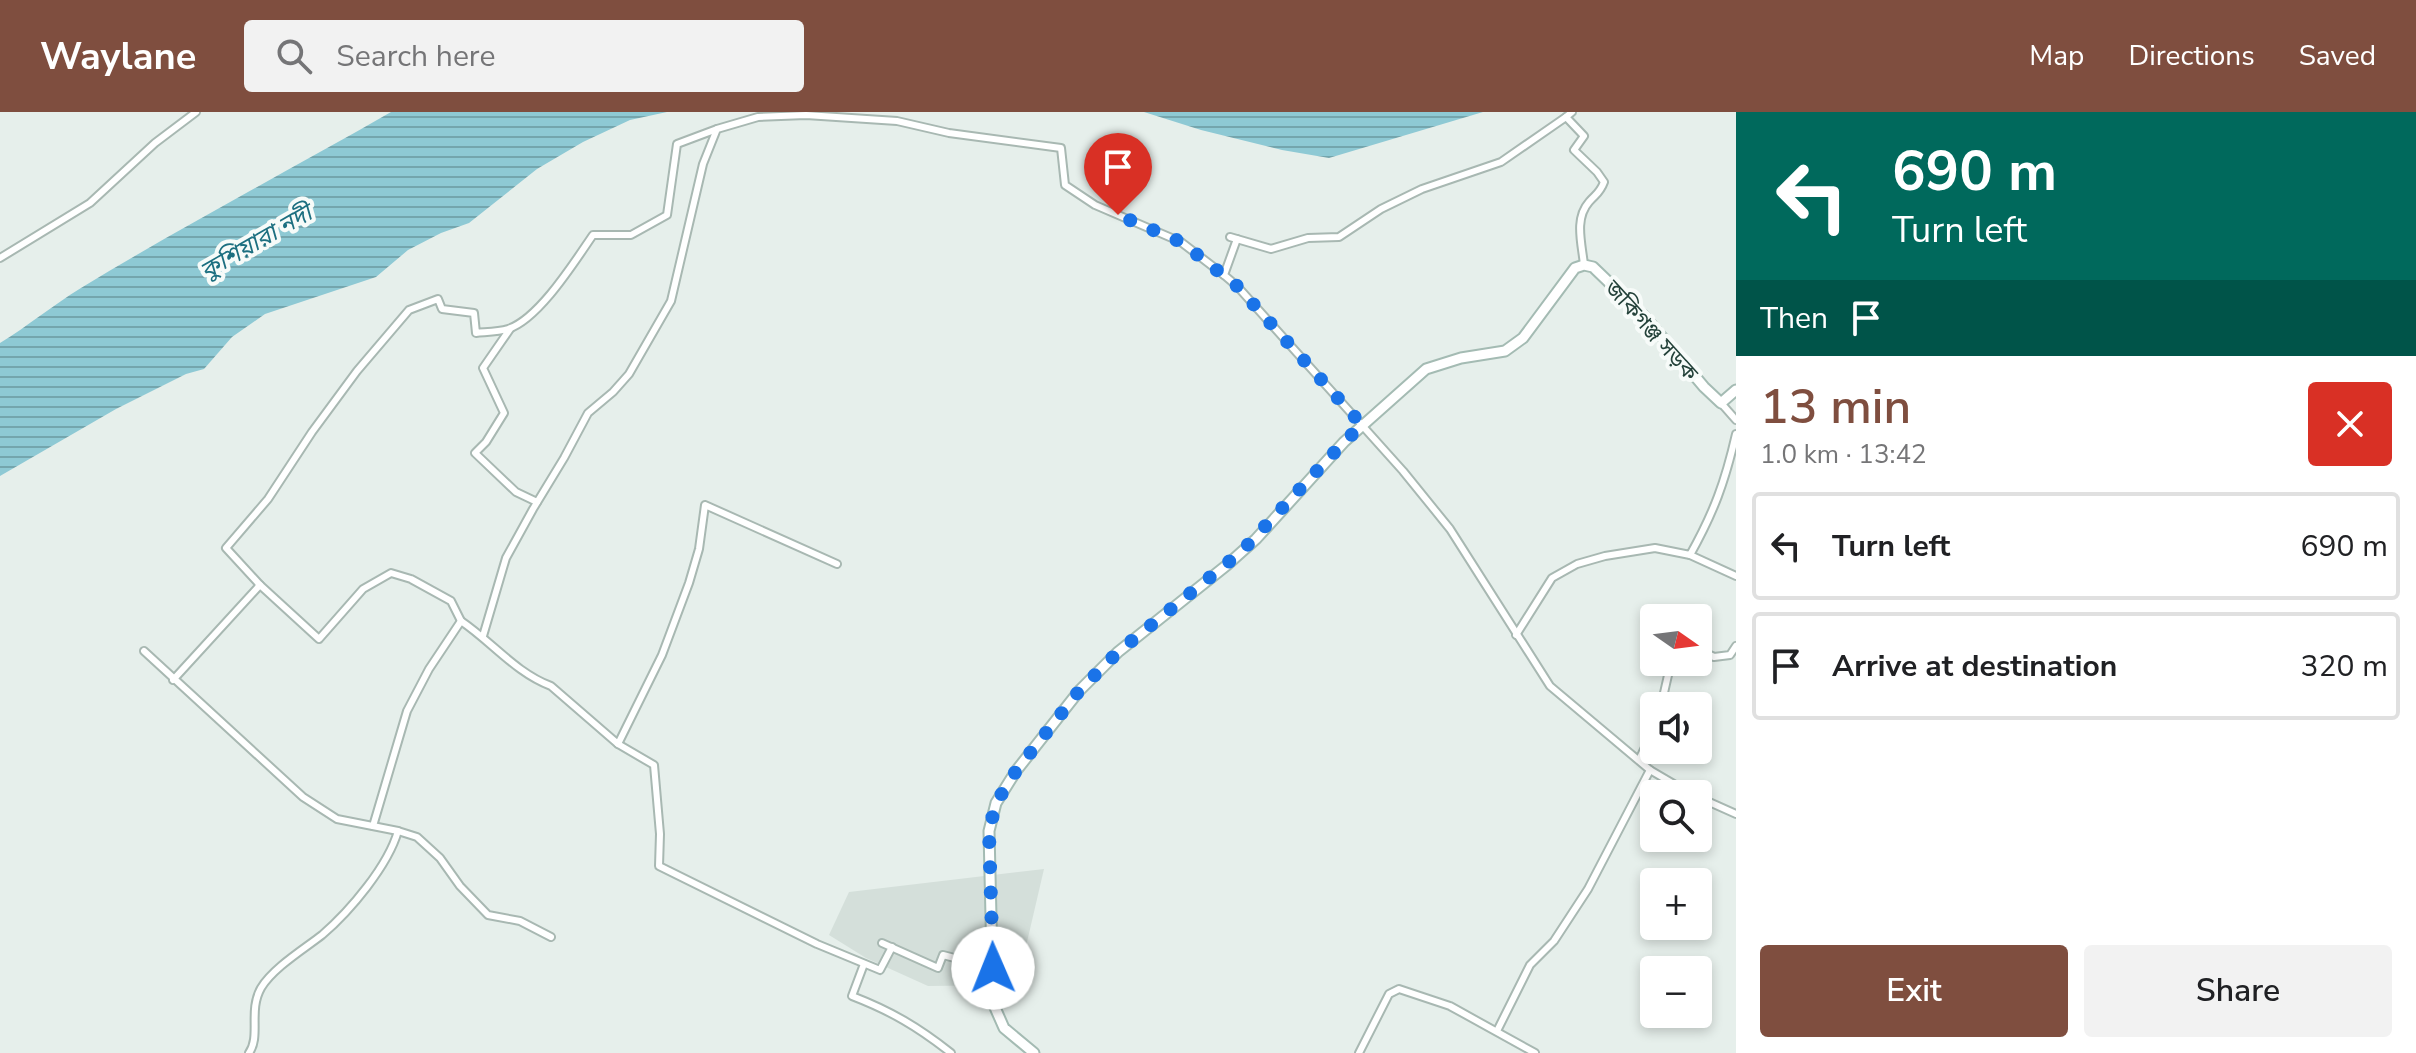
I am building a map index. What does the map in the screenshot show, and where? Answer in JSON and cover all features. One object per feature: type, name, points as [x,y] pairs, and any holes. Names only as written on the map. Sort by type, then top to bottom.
[{"type":"main road","name":"জকিগঞ্জ সড়ক","points":[[1034,1053],[1004,1028],[993,1003],[989,831],[996,803],[1016,771],[1079,691],[1118,652],[1246,548],[1344,442],[1426,369],[1461,358],[1505,351],[1523,338],[1575,268],[1584,265],[1593,267],[1645,317],[1721,403]]},
{"type":"main road","points":[[1721,403],[1736,390]]},
{"type":"street","points":[[0,258],[90,203],[155,143],[196,112]]},
{"type":"street","points":[[1224,275],[1234,238],[1271,249],[1308,238],[1339,237],[1381,209],[1422,189],[1501,162],[1569,114],[1584,136],[1574,150],[1604,182],[1600,193],[1588,203],[1580,218],[1584,265]]},
{"type":"street","points":[[537,502],[516,492],[475,453],[486,442],[504,413],[483,368],[510,329],[537,308],[593,235],[631,235],[667,215],[677,144],[758,117],[806,115],[897,121],[949,133],[1061,148],[1065,185],[1095,205],[1181,242],[1237,286],[1450,529],[1550,686],[1650,770],[1667,780]]},
{"type":"street","points":[[483,636],[506,558],[537,502],[588,413],[629,374],[671,301],[703,164],[717,129]]},
{"type":"street","points":[[510,329],[476,333],[474,313],[442,309],[438,299],[409,310],[357,371],[268,499],[226,548],[260,585],[319,639],[363,589],[391,573],[411,579],[451,601],[461,621],[483,636],[509,661],[537,681],[551,686],[618,744],[654,765],[660,834],[659,866],[817,944],[880,970],[892,947]]},
{"type":"street","points":[[1721,403],[1736,420]]},
{"type":"street","points":[[1690,555],[1713,515],[1728,471],[1736,434]]},
{"type":"street","points":[[618,744],[662,655],[689,583],[699,549],[705,505],[837,564]]},
{"type":"street","points":[[1516,635],[1552,578],[1577,564],[1655,548],[1690,555],[1736,576]]},
{"type":"street","points":[[173,680],[260,585]]},
{"type":"street","points":[[373,826],[407,711],[429,669],[461,621]]},
{"type":"street","points":[[1712,656],[1730,655],[1736,646]]},
{"type":"street","points":[[144,651],[303,797],[337,819],[417,837],[440,858],[460,886],[488,915],[520,921],[551,937]]},
{"type":"street","points":[[1497,1031],[1530,965],[1554,941],[1588,889],[1650,770]]},
{"type":"street","points":[[1712,803],[1736,814]]},
{"type":"street","points":[[252,1052],[255,1001],[263,985],[325,932],[349,906],[390,853],[398,831]]},
{"type":"street","points":[[882,943],[938,968],[943,955],[993,968]]},
{"type":"street","points":[[864,964],[852,996],[913,1024],[951,1053]]},
{"type":"street","points":[[1359,1053],[1389,994],[1396,989],[1450,1006],[1535,1053]]},
{"type":"shaded area","points":[[1044,869],[1017,985],[928,986],[866,958],[829,935],[849,892]]},
{"type":"water","name":"কুশিয়ারা নদী","points":[[391,112],[667,112],[630,120],[583,142],[537,169],[469,223],[408,250],[376,277],[265,314],[232,337],[204,369],[186,374],[116,409],[0,476],[0,343],[119,265]]},
{"type":"water","points":[[1144,112],[1483,112],[1329,158],[1201,130]]},
{"type":"route","points":[[993,968],[989,831],[996,803],[1016,771],[1079,691],[1118,652],[1256,539],[1362,425],[1237,286],[1181,242],[1118,215]]}]
